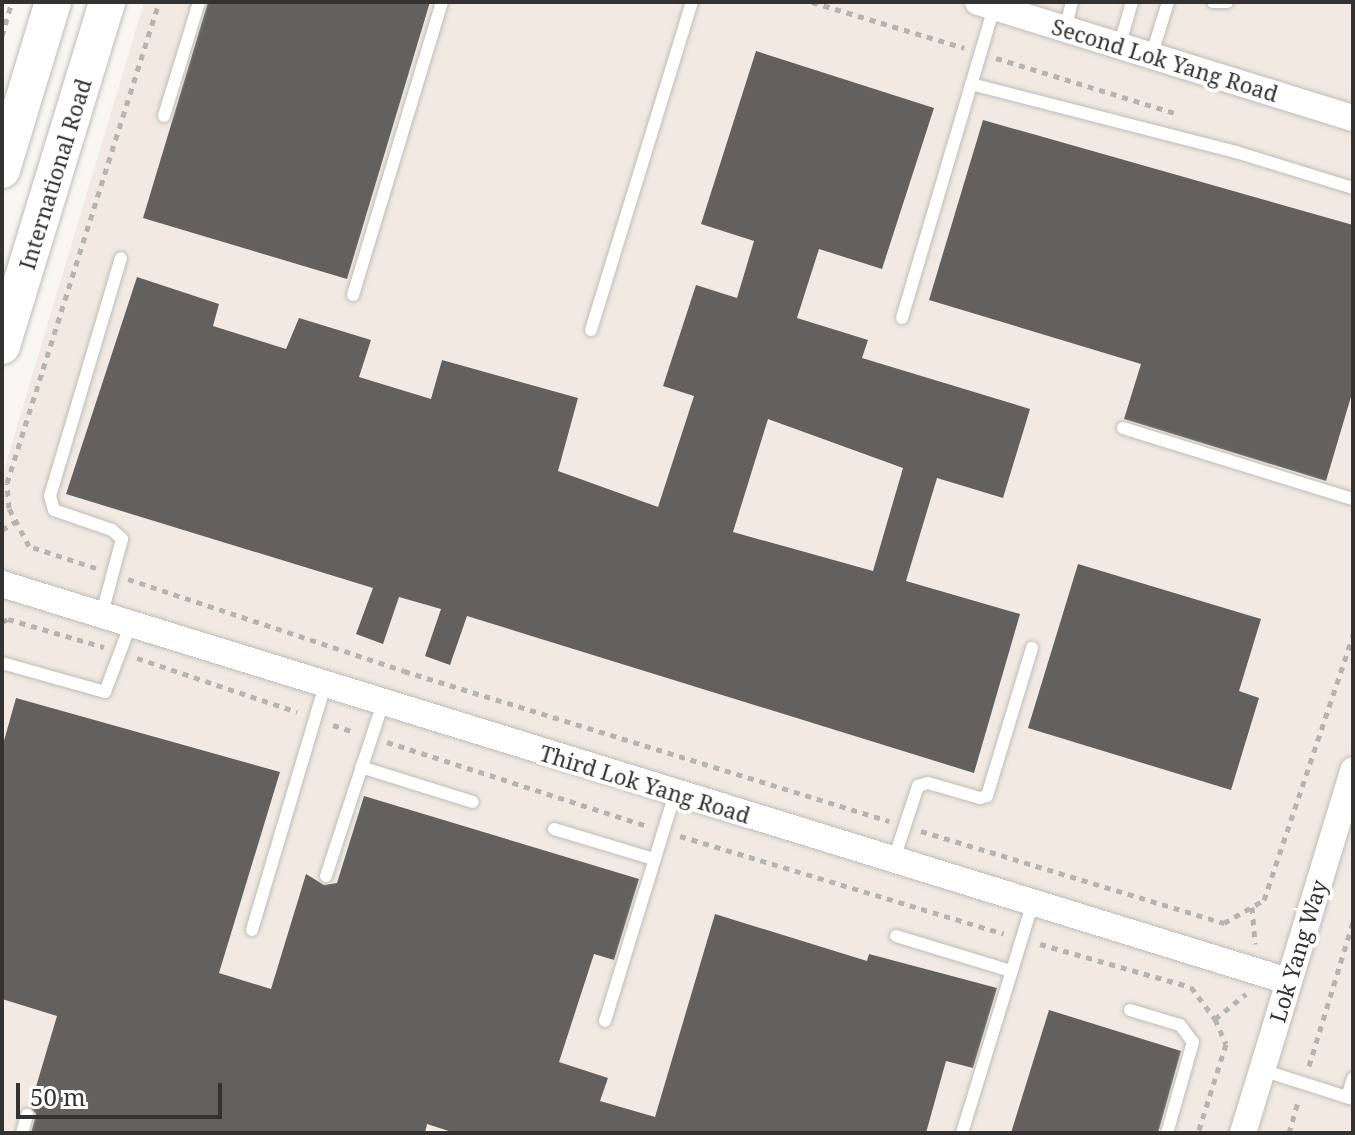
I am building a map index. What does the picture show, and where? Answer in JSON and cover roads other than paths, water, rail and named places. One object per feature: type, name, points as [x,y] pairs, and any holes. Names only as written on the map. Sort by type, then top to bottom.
[{"type":"main road","points":[[2,170],[53,2]]},
{"type":"main road","name":"International Road","points":[[2,346],[107,2]]},
{"type":"street","name":"Second Lok Yang Road","points":[[986,4],[1353,118]]},
{"type":"street","name":"Third Lok Yang Road","points":[[2,584],[1288,981]]},
{"type":"street","name":"Lok Yang Way","points":[[1243,1133],[1288,981],[1348,801],[1353,770]]},
{"type":"lane","points":[[164,116],[199,2]]},
{"type":"lane","points":[[353,295],[442,2]]},
{"type":"lane","points":[[591,330],[692,2]]},
{"type":"lane","points":[[1065,30],[1072,2]]},
{"type":"lane","points":[[1119,47],[1132,2]]},
{"type":"lane","points":[[1151,57],[1168,2]]},
{"type":"lane","points":[[1213,2],[1227,2]]},
{"type":"lane","points":[[902,318],[980,54],[986,4]]},
{"type":"lane","points":[[971,84],[1236,152],[1353,188]]},
{"type":"lane","points":[[101,617],[122,545],[118,535],[61,514],[49,503],[121,258]]},
{"type":"lane","points":[[1123,428],[1352,495]]},
{"type":"lane","points":[[2,663],[105,692],[130,626]]},
{"type":"lane","points":[[894,859],[922,783],[987,796],[1032,648]]},
{"type":"lane","points":[[252,930],[325,685]]},
{"type":"lane","points":[[326,876],[383,703]]},
{"type":"lane","points":[[361,767],[473,802]]},
{"type":"lane","points":[[605,1021],[675,794]]},
{"type":"lane","points":[[554,829],[654,859]]},
{"type":"lane","points":[[962,1133],[1033,902]]},
{"type":"lane","points":[[896,936],[1011,971]]},
{"type":"lane","points":[[1130,1010],[1180,1025],[1193,1042],[1167,1133]]},
{"type":"lane","points":[[1262,1070],[1350,1098],[1353,1078]]},
{"type":"lane","points":[[22,1133],[27,1115]]}]
